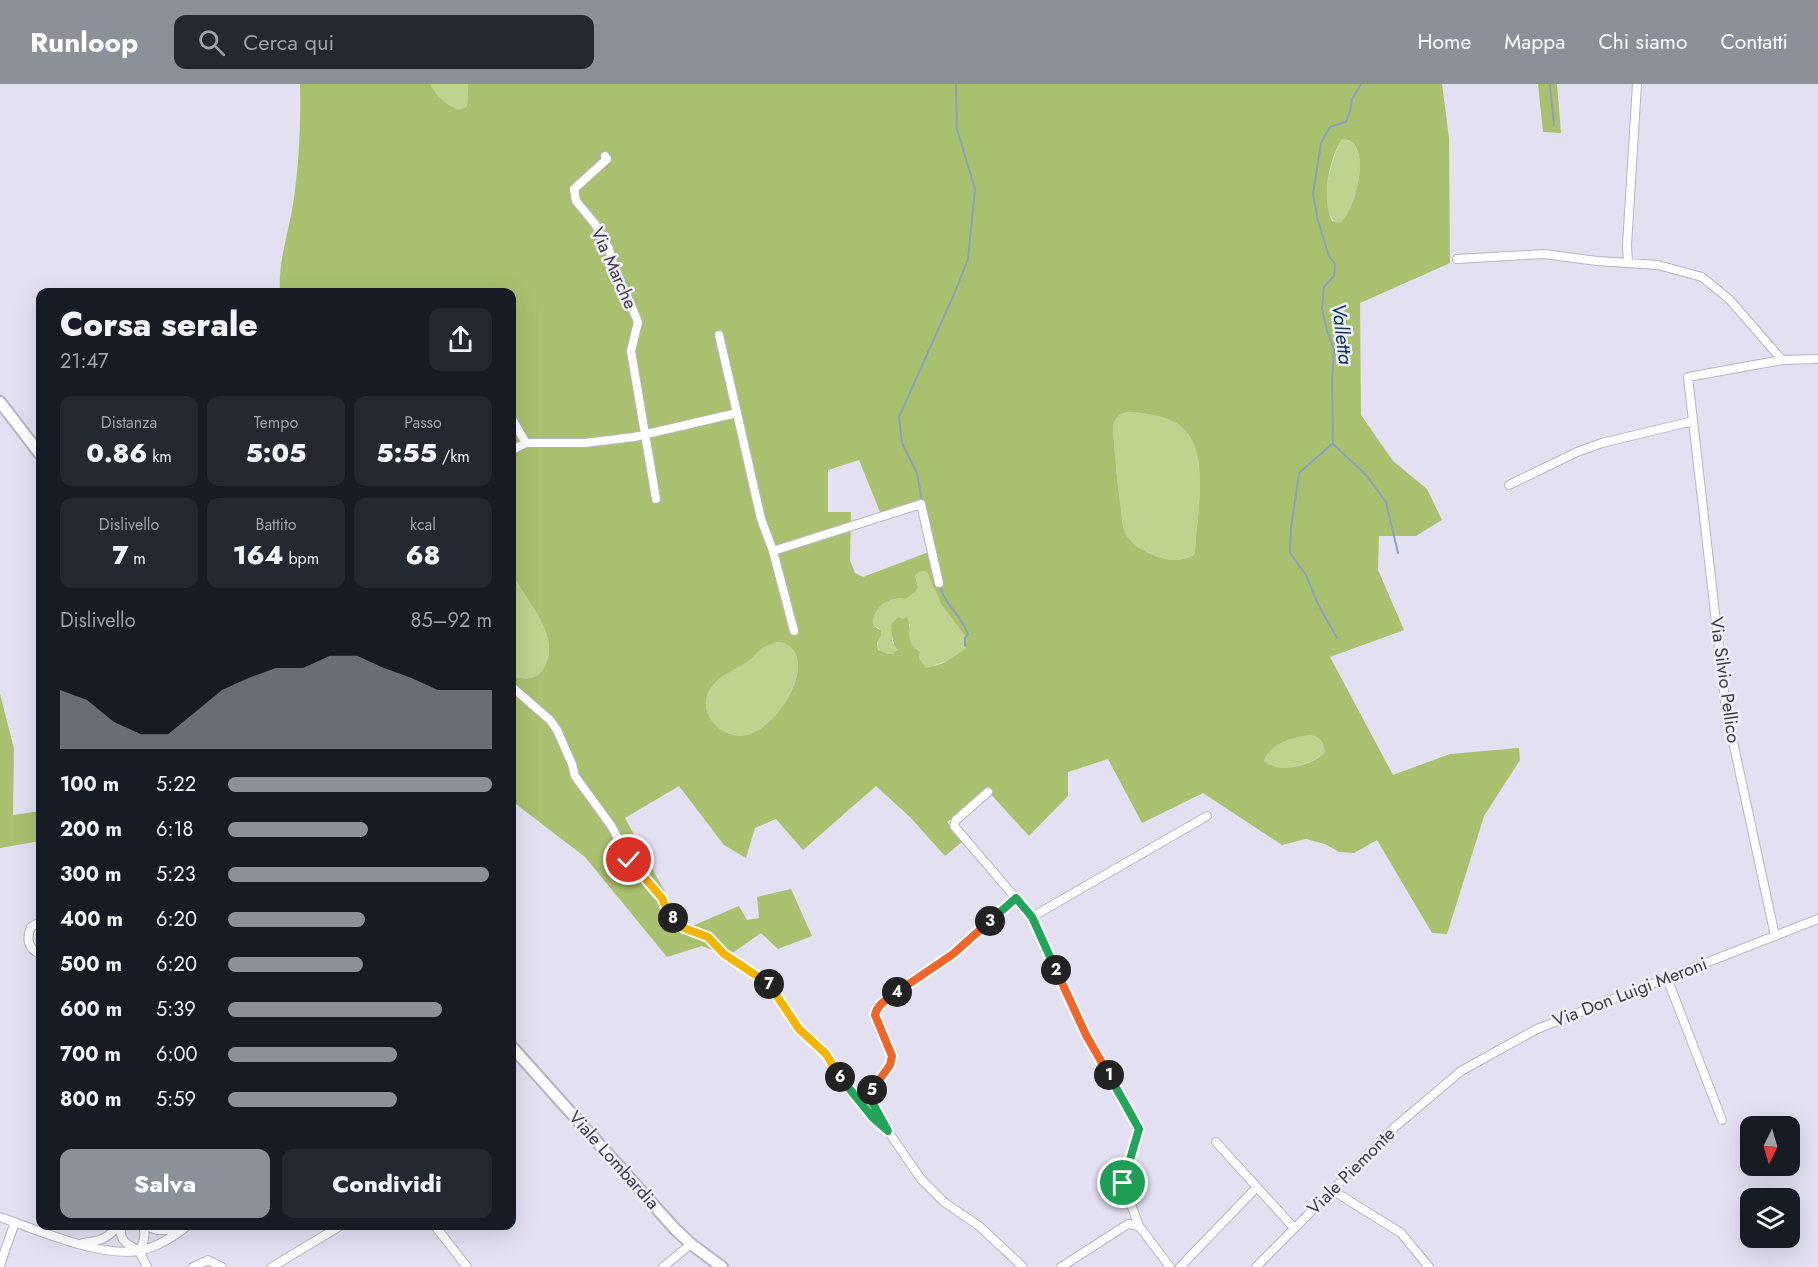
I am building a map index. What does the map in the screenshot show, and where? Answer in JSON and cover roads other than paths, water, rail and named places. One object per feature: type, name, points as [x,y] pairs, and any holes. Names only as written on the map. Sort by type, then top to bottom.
[{"type":"main road","points":[[0,402],[36,446]]},
{"type":"main road","name":"Viale Lombardia","points":[[516,1051],[691,1244],[722,1267]]},
{"type":"street","points":[[1628,263],[1627,245],[1637,84]]},
{"type":"street","name":"Via Marche","points":[[605,156],[607,159],[574,189],[576,201],[595,224],[609,249],[616,275],[638,322],[631,351],[656,499]]},
{"type":"street","points":[[1457,259],[1544,254],[1658,265],[1702,277],[1730,300],[1782,360],[1818,359]]},
{"type":"street","points":[[719,335],[761,519],[794,631]]},
{"type":"street","name":"Via Silvio Pellico","points":[[1775,936],[1726,709],[1688,377],[1782,360]]},
{"type":"street","points":[[516,448],[526,443],[585,443],[634,437],[737,413]]},
{"type":"street","points":[[1509,485],[1577,452],[1602,443],[1693,421]]},
{"type":"street","points":[[516,426],[526,443]]},
{"type":"street","points":[[772,551],[921,504],[939,583]]},
{"type":"street","points":[[516,690],[550,720],[557,730],[575,776],[612,827],[629,860],[662,898],[675,921],[684,928],[708,937],[724,954],[768,983],[799,1029],[826,1054],[842,1080],[873,1118],[888,1131]]},
{"type":"street","points":[[988,792],[956,820],[954,826],[1032,917],[1086,1035],[1139,1129],[1123,1183],[1140,1226],[1170,1267]]},
{"type":"street","points":[[1032,917],[1207,816]]},
{"type":"street","points":[[1016,898],[953,954],[876,1009],[875,1015],[892,1056],[890,1065],[871,1091],[872,1102],[888,1131],[921,1179],[944,1202],[979,1226],[1023,1267]]},
{"type":"street","name":"Via Don Luigi Meroni","points":[[1449,1080],[1537,1029],[1818,919]]},
{"type":"street","points":[[36,924],[31,927],[27,939],[30,947],[36,953]]},
{"type":"street","points":[[1666,978],[1722,1120]]},
{"type":"street","name":"Viale Piemonte","points":[[1256,1267],[1395,1127],[1449,1080]]},
{"type":"street","points":[[1216,1142],[1294,1228]]},
{"type":"street","points":[[1180,1267],[1257,1187]]},
{"type":"street","points":[[1332,1190],[1401,1233],[1429,1267]]},
{"type":"street","points":[[0,1217],[36,1229]]},
{"type":"street","points":[[0,1265],[15,1222]]},
{"type":"street","points":[[1061,1267],[1128,1224],[1140,1226]]},
{"type":"street","points":[[39,1230],[102,1250],[139,1251],[159,1245],[181,1230]]},
{"type":"street","points":[[78,1243],[98,1241],[115,1230]]},
{"type":"street","points":[[120,1230],[126,1245],[139,1251],[147,1267]]},
{"type":"street","points":[[139,1251],[145,1237],[144,1230]]},
{"type":"street","points":[[272,1267],[333,1230]]},
{"type":"street","points":[[438,1230],[467,1267]]},
{"type":"street","points":[[663,1267],[691,1244]]},
{"type":"street","points":[[193,1267],[208,1260],[222,1267]]},
{"type":"waterway","points":[[922,502],[917,473],[902,443],[899,417],[968,259],[975,189],[957,129],[956,84]]},
{"type":"waterway","name":"Valletta","points":[[1361,84],[1352,99],[1346,122],[1330,127],[1321,143],[1313,194],[1318,221],[1329,256],[1335,264],[1334,276],[1324,287],[1322,308],[1334,349],[1333,444],[1367,476],[1386,502],[1398,553]]},
{"type":"waterway","points":[[1550,84],[1554,125]]},
{"type":"waterway","points":[[1332,444],[1299,473],[1291,528],[1290,553],[1306,575],[1318,604],[1337,638]]},
{"type":"waterway","points":[[940,586],[945,599],[962,621],[968,634],[965,638],[965,646]]}]
